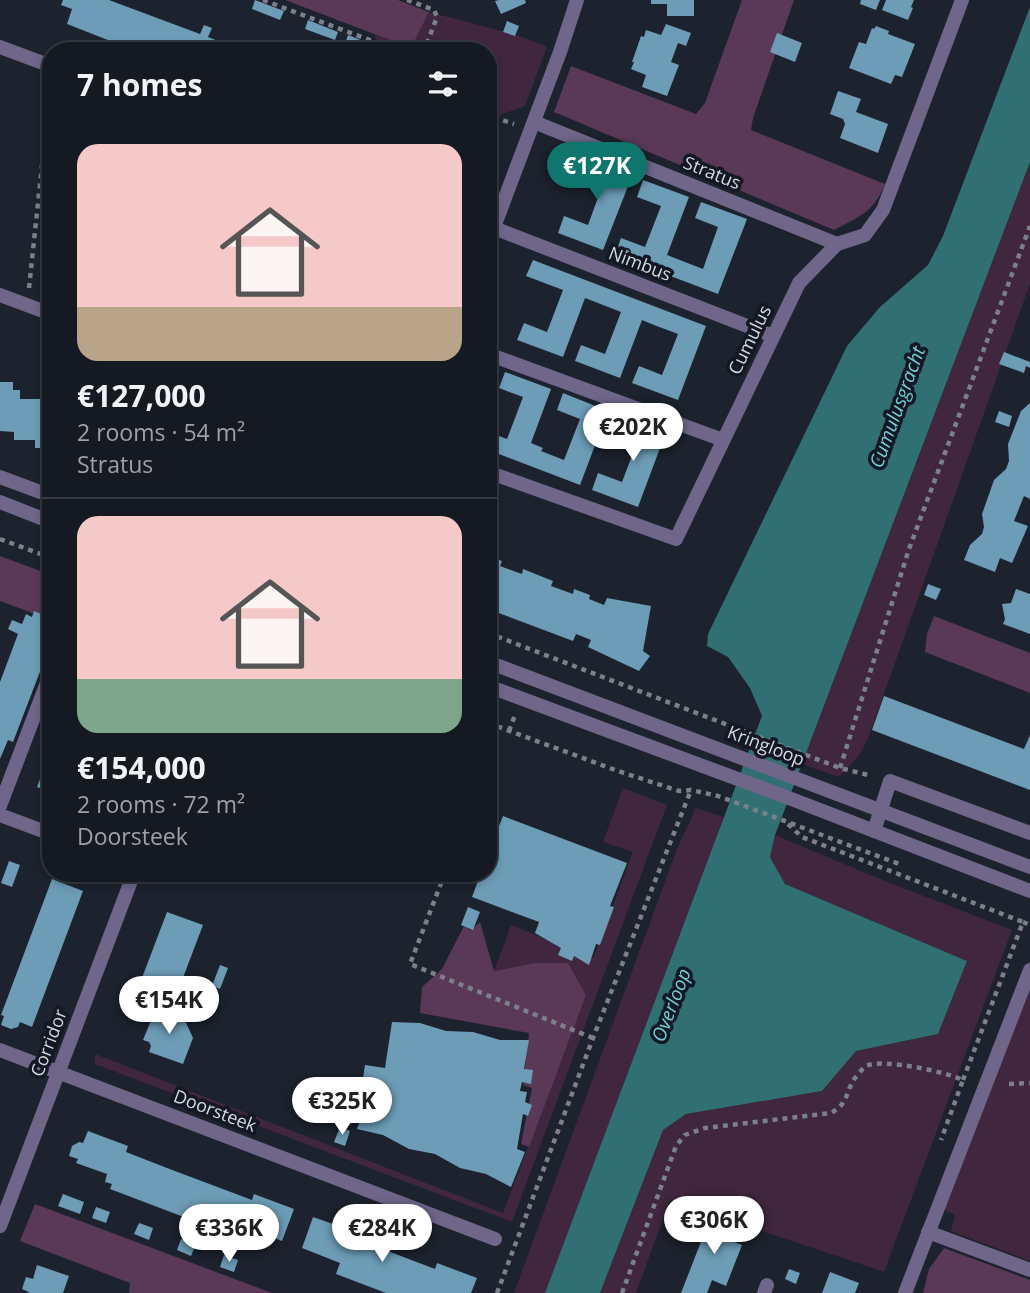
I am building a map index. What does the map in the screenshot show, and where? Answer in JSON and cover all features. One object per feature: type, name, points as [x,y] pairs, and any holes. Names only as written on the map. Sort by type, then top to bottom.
[{"type":"street","points":[[497,220],[577,0]]},
{"type":"street","name":"Cumulus","points":[[497,475],[676,539],[799,283],[838,244],[865,235],[883,210],[962,0]]},
{"type":"street","points":[[0,47],[42,63]]},
{"type":"street","name":"Stratus","points":[[532,126],[838,244]]},
{"type":"street","name":"Nimbus","points":[[497,229],[773,336]]},
{"type":"street","points":[[0,295],[42,311]]},
{"type":"street","points":[[497,357],[723,440]]},
{"type":"street","points":[[0,477],[42,493]]},
{"type":"street","points":[[0,502],[42,518]]},
{"type":"street","name":"Kringloop","points":[[497,665],[1030,867]]},
{"type":"street","points":[[497,689],[1030,891]]},
{"type":"street","points":[[0,806],[42,696]]},
{"type":"street","points":[[874,831],[890,781],[1030,833]]},
{"type":"street","points":[[0,815],[42,831]]},
{"type":"street","name":"Corridor","points":[[0,1226],[131,882]]},
{"type":"street","points":[[905,1293],[1030,970]]},
{"type":"street","name":"Doorsteek","points":[[0,1050],[495,1239]]},
{"type":"street","points":[[928,1232],[1030,1270]]},
{"type":"path","points":[[263,0],[375,42]]},
{"type":"path","points":[[407,0],[434,10],[436,17],[427,42]]},
{"type":"path","points":[[36,61],[42,79]]},
{"type":"path","points":[[497,118],[532,126]]},
{"type":"path","points":[[27,305],[42,165]]},
{"type":"path","points":[[840,768],[909,549],[1030,226]]},
{"type":"path","points":[[0,539],[42,555]]},
{"type":"path","name":"Kringloop","points":[[497,636],[840,768],[890,781]]},
{"type":"path","points":[[509,731],[518,708]]},
{"type":"path","points":[[497,726],[679,791],[691,790],[718,796],[785,821],[802,837],[1030,925]]},
{"type":"path","points":[[497,1293],[593,1038],[691,790]]},
{"type":"path","points":[[442,882],[410,964],[593,1038]]},
{"type":"path","points":[[939,1145],[1023,922]]},
{"type":"path","points":[[622,1293],[676,1146],[685,1135],[705,1128],[831,1113],[841,1107],[854,1079],[867,1066],[885,1064],[915,1067],[963,1080]]},
{"type":"path","points":[[1009,1084],[1030,1083]]},
{"type":"shaded area","points":[[285,0],[398,0],[429,12],[414,42],[395,42]]},
{"type":"shaded area","points":[[742,0],[794,0],[751,130],[885,184],[871,207],[834,230],[554,112],[571,66],[696,114],[705,103]]},
{"type":"shaded area","points":[[429,12],[517,35],[547,47],[525,106],[502,114],[497,120],[497,42],[414,42]]},
{"type":"shaded area","points":[[375,35],[394,42],[376,42]]},
{"type":"shaded area","points":[[1030,162],[1030,284],[869,736],[860,754],[839,777],[802,764]]},
{"type":"shaded area","points":[[0,556],[42,572],[42,617],[0,601]]},
{"type":"shaded area","points":[[934,616],[1030,653],[1030,693],[925,652],[927,634]]},
{"type":"shaded area","points":[[623,788],[667,805],[512,1222],[95,1064],[95,1054],[503,1213],[586,995],[535,963],[494,971],[511,925],[593,958],[633,852],[603,842]]},
{"type":"shaded area","points":[[696,808],[724,817],[545,1293],[514,1293],[677,849]]},
{"type":"shaded area","points":[[775,835],[1012,930],[884,1272],[670,1200],[636,1293],[600,1293],[663,1130],[686,1114],[822,1091],[856,1051],[938,1034],[967,961],[785,884],[770,857]]},
{"type":"shaded area","points":[[480,922],[494,971],[535,963],[568,963],[586,995],[529,1147],[521,1144],[532,1088],[523,1085],[529,1033],[420,1013],[422,987],[442,969],[464,926],[471,930]]},
{"type":"shaded area","points":[[1030,983],[1030,1261],[951,1231],[955,1215],[942,1209]]},
{"type":"shaded area","points":[[35,1204],[272,1293],[129,1293],[130,1283],[20,1241]]},
{"type":"shaded area","points":[[944,1248],[1030,1280],[1030,1293],[923,1293],[929,1269]]},
{"type":"water","points":[[1030,7],[1030,162],[775,835],[770,857],[785,884],[967,961],[938,1034],[856,1051],[822,1091],[686,1114],[663,1130],[600,1293],[545,1293],[762,716],[750,688],[728,657],[707,646],[708,634],[847,346],[880,307],[928,265],[943,236]]},
{"type":"building","points":[[63,0],[109,0],[200,34],[204,25],[212,28],[208,37],[220,42],[113,42],[67,24],[72,9],[61,5]]},
{"type":"building","points":[[255,0],[284,11],[280,20],[252,9]]},
{"type":"building","points":[[525,0],[526,3],[501,14],[495,1]]},
{"type":"building","points":[[651,0],[694,0],[694,16],[667,16],[667,4],[651,4]]},
{"type":"building","points":[[861,0],[880,0],[876,10],[860,4]]},
{"type":"building","points":[[886,0],[914,0],[908,20],[882,10]]},
{"type":"building","points":[[308,20],[338,32],[335,40],[305,29]]},
{"type":"building","points":[[507,21],[519,26],[515,36],[503,32]]},
{"type":"building","points":[[666,24],[691,33],[686,46],[678,43],[671,62],[679,65],[667,96],[642,87],[646,75],[631,69],[641,36],[644,37],[646,30],[661,35]]},
{"type":"building","points":[[876,26],[889,31],[888,34],[915,44],[902,77],[895,75],[891,84],[849,68],[859,42],[866,44],[872,28]]},
{"type":"building","points":[[777,33],[802,43],[795,62],[770,52]]},
{"type":"building","points":[[348,35],[363,41],[363,42],[346,42]]},
{"type":"building","points":[[838,91],[861,99],[856,112],[888,124],[878,153],[840,138],[845,124],[843,119],[830,114]]},
{"type":"building","points":[[573,153],[632,176],[603,250],[558,233],[564,216],[588,225],[603,184],[580,175],[577,181],[565,177]]},
{"type":"building","points":[[643,180],[689,197],[667,255],[703,269],[718,227],[695,218],[701,202],[747,219],[718,294],[615,255],[621,238],[645,247],[661,206],[637,197]]},
{"type":"building","points":[[533,260],[706,326],[678,400],[632,383],[639,366],[662,375],[678,334],[642,320],[620,378],[575,361],[581,345],[605,354],[621,312],[585,298],[563,357],[517,340],[524,323],[547,332],[563,290],[526,276]]},
{"type":"building","points":[[1004,352],[1030,362],[1030,368],[1026,366],[1024,373],[999,364]]},
{"type":"building","points":[[505,372],[551,389],[531,443],[543,448],[541,451],[564,460],[580,419],[557,410],[563,393],[608,411],[580,485],[497,453],[497,435],[507,439],[523,397],[499,388]]},
{"type":"building","points":[[0,382],[13,382],[13,390],[20,390],[20,399],[42,399],[42,448],[35,448],[35,440],[14,440],[14,432],[0,431]]},
{"type":"building","points":[[1030,403],[1030,499],[1024,496],[1014,521],[1028,526],[1012,563],[1000,558],[995,572],[964,560],[970,545],[982,534],[982,514],[994,480],[1006,469],[1009,461],[1008,444],[1021,411]]},
{"type":"building","points":[[999,411],[1012,416],[1009,427],[995,422]]},
{"type":"building","points":[[620,415],[666,432],[638,507],[592,490],[598,473],[622,482],[638,440],[614,432]]},
{"type":"building","points":[[497,559],[502,561],[500,566],[522,574],[523,569],[553,581],[551,586],[573,594],[574,589],[590,595],[589,599],[604,605],[607,598],[651,606],[643,651],[650,656],[639,671],[588,647],[591,640],[576,634],[573,641],[497,612]]},
{"type":"building","points":[[928,584],[941,589],[936,600],[924,595]]},
{"type":"building","points":[[1016,589],[1030,594],[1030,634],[1003,624],[1005,619],[1002,604],[1011,603]]},
{"type":"building","points":[[34,611],[42,614],[42,666],[13,742],[8,740],[0,759],[0,682],[18,634],[8,629],[12,620],[22,624],[26,614],[32,617]]},
{"type":"building","points":[[884,696],[1024,749],[1030,735],[1030,790],[872,730]]},
{"type":"building","points":[[42,774],[42,789],[37,787]]},
{"type":"building","points":[[503,816],[627,863],[610,906],[614,907],[600,945],[596,944],[589,965],[574,956],[572,961],[558,955],[561,948],[535,933],[539,922],[472,897],[478,882],[497,882],[497,831]]},
{"type":"building","points":[[9,861],[20,865],[12,887],[1,883]]},
{"type":"building","points":[[51,882],[60,882],[83,891],[32,1027],[20,1022],[18,1027],[11,1029],[1,1025],[4,1016],[1,1015]]},
{"type":"building","points":[[468,907],[480,912],[473,930],[461,925]]},
{"type":"building","points":[[167,912],[203,925],[173,1004],[137,991]]},
{"type":"building","points":[[220,965],[228,968],[220,989],[212,986]]},
{"type":"building","points":[[159,1007],[183,1016],[193,1038],[183,1064],[149,1052],[149,1042],[143,1040]]},
{"type":"building","points":[[392,1022],[420,1023],[446,1031],[473,1032],[500,1040],[529,1040],[524,1069],[533,1070],[531,1084],[522,1082],[520,1091],[527,1092],[525,1102],[532,1105],[528,1116],[523,1114],[517,1149],[525,1152],[511,1187],[486,1174],[460,1168],[435,1154],[409,1149],[383,1135],[357,1129],[370,1093],[361,1092],[365,1065],[385,1068]]},
{"type":"building","points":[[340,1127],[350,1131],[345,1146],[334,1142]]},
{"type":"building","points":[[88,1131],[128,1146],[126,1152],[167,1168],[252,1200],[254,1194],[294,1209],[282,1241],[243,1226],[239,1238],[110,1189],[112,1184],[105,1182],[107,1174],[76,1163],[78,1159],[69,1156],[72,1146],[83,1143]]},
{"type":"building","points":[[63,1194],[84,1202],[80,1214],[58,1206]]},
{"type":"building","points":[[96,1207],[110,1212],[106,1223],[92,1218]]},
{"type":"building","points":[[713,1211],[740,1221],[737,1231],[731,1229],[727,1239],[742,1245],[726,1286],[712,1280],[707,1293],[681,1293]]},
{"type":"building","points":[[313,1217],[353,1231],[351,1237],[435,1269],[437,1263],[477,1278],[471,1293],[386,1293],[336,1274],[340,1263],[302,1248]]},
{"type":"building","points":[[139,1223],[153,1228],[149,1240],[134,1234]]},
{"type":"building","points":[[181,1239],[196,1244],[191,1256],[177,1250]]},
{"type":"building","points":[[224,1255],[238,1260],[234,1272],[220,1267]]},
{"type":"building","points":[[37,1265],[69,1276],[63,1293],[28,1293],[22,1289],[26,1277],[33,1279]]},
{"type":"building","points":[[789,1269],[800,1273],[796,1284],[785,1279]]},
{"type":"building","points":[[830,1272],[859,1283],[855,1293],[822,1293]]},
{"type":"water label","name":"Cumulusgracht","points":[[897,407]]},
{"type":"water label","name":"Overloop","points":[[671,1005]]}]
